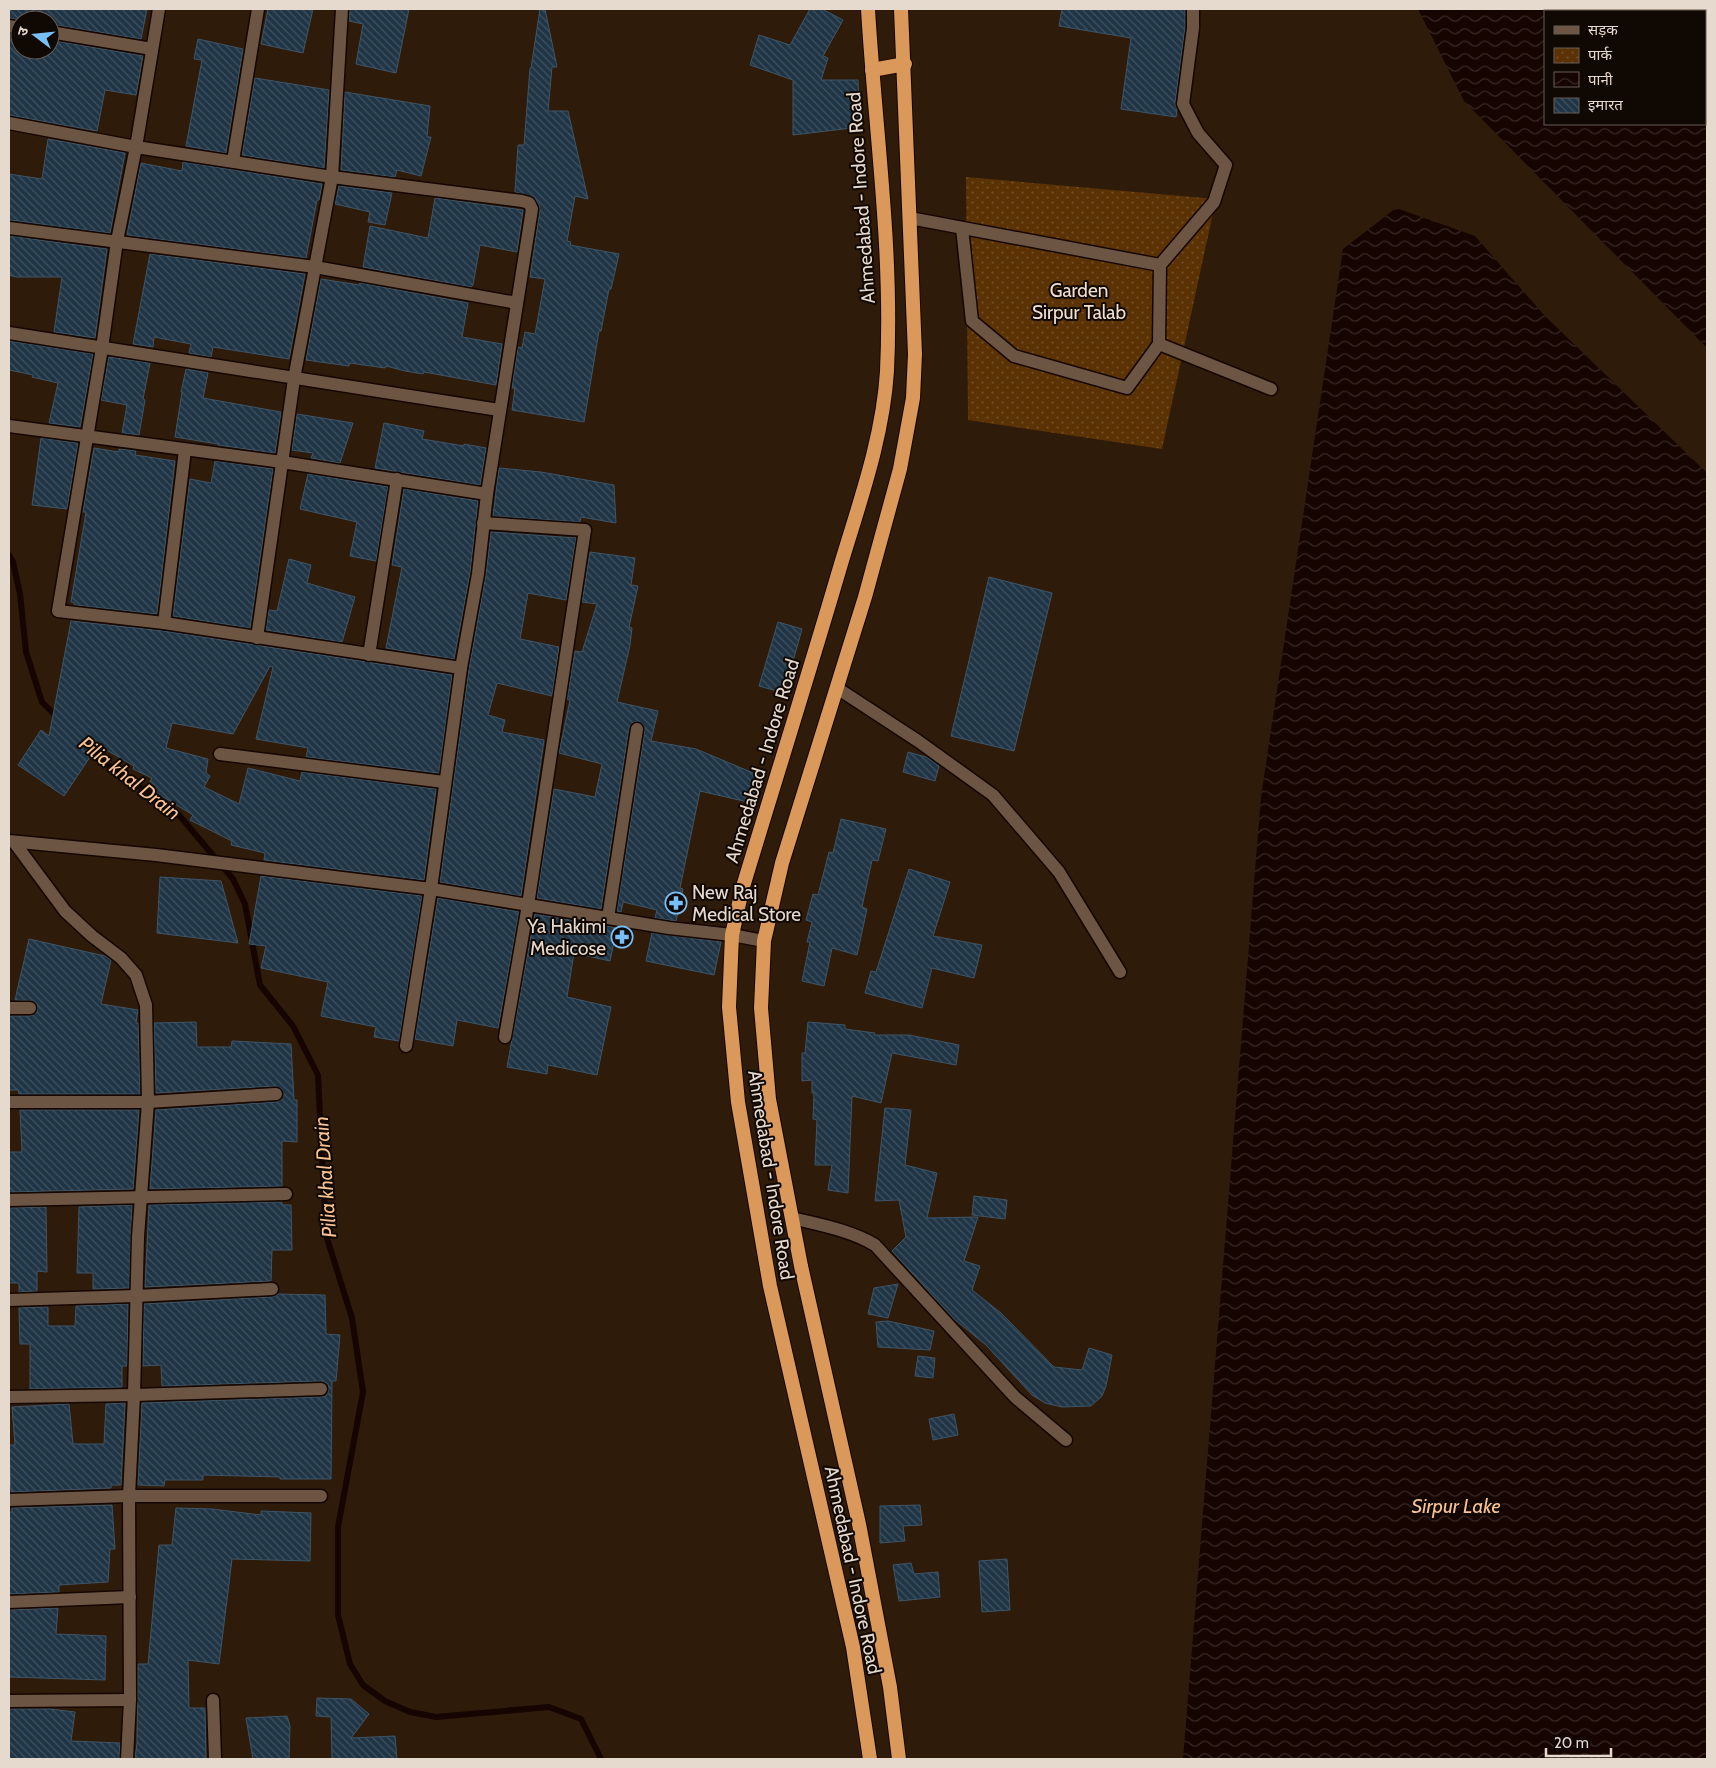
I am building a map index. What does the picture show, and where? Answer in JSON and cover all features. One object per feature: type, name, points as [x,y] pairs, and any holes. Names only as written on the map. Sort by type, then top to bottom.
[{"type":"highway","name":"Ahmedabad - Indore Road","points":[[868,9],[888,263],[887,372],[878,436],[827,612],[742,890],[732,935],[729,1007],[738,1102],[770,1286],[853,1647],[870,1759]]},
{"type":"highway","name":"Ahmedabad - Indore Road","points":[[899,1759],[890,1687],[859,1524],[792,1218],[769,1099],[761,1008],[764,941],[782,863],[865,597],[900,469],[913,398],[915,354],[905,64],[901,9]]},
{"type":"highway","points":[[872,70],[905,64]]},
{"type":"street","points":[[159,9],[136,147],[117,241],[102,348],[58,611],[164,623],[461,668]]},
{"type":"street","points":[[233,161],[258,9]]},
{"type":"street","points":[[257,638],[294,379],[332,176],[342,9]]},
{"type":"street","points":[[962,228],[972,321],[1014,356],[1127,388],[1159,344],[1160,265],[1214,202],[1226,165],[1198,133],[1183,104],[1193,9]]},
{"type":"street","points":[[60,34],[152,49]]},
{"type":"street","points":[[9,123],[136,147],[332,176],[522,201],[529,203],[532,209],[499,410],[483,523],[478,574],[461,668],[444,782],[431,889],[406,1046]]},
{"type":"street","points":[[910,218],[1160,265]]},
{"type":"street","points":[[9,228],[315,267],[517,303]]},
{"type":"street","points":[[9,332],[294,379],[499,410]]},
{"type":"street","points":[[1159,344],[1271,389]]},
{"type":"street","points":[[9,426],[282,462],[487,494]]},
{"type":"street","points":[[164,623],[185,450]]},
{"type":"street","points":[[369,654],[397,479]]},
{"type":"street","points":[[483,523],[584,530],[528,905],[505,1037]]},
{"type":"street","points":[[837,688],[918,741],[993,796],[1059,872],[1120,972]]},
{"type":"street","points":[[608,918],[636,728]]},
{"type":"street","points":[[220,754],[444,782]]},
{"type":"street","points":[[11,841],[156,855],[431,889],[669,928],[732,935],[764,941]]},
{"type":"street","points":[[11,841],[65,911],[92,936],[121,958],[136,975],[146,1005],[148,1102],[136,1296],[129,1496],[130,1700],[127,1759]]},
{"type":"street","points":[[9,1008],[30,1008]]},
{"type":"street","points":[[9,1102],[148,1102],[276,1094]]},
{"type":"street","points":[[9,1200],[286,1194]]},
{"type":"street","points":[[792,1218],[838,1229],[866,1239],[876,1245],[1015,1398],[1066,1440]]},
{"type":"street","points":[[9,1300],[272,1289]]},
{"type":"street","points":[[9,1397],[134,1396],[321,1388]]},
{"type":"street","points":[[9,1500],[129,1496],[321,1496]]},
{"type":"street","points":[[9,1602],[130,1597]]},
{"type":"street","points":[[9,1701],[130,1700]]},
{"type":"street","points":[[213,1700],[215,1759]]},
{"type":"green space","name":"Garden Sirpur Talab","points":[[966,177],[1216,199],[1162,449],[968,420]]},
{"type":"water","points":[[1418,9],[1707,9],[1707,348],[1464,101]]},
{"type":"water","name":"Sirpur Lake","points":[[1396,208],[1475,236],[1544,315],[1707,473],[1707,1759],[1183,1759],[1261,797],[1343,249]]},
{"type":"building","points":[[9,9],[147,9],[141,39],[60,26],[60,10],[10,10],[9,18]]},
{"type":"building","points":[[268,9],[313,9],[303,53],[261,44]]},
{"type":"building","points":[[350,9],[409,9],[396,73],[356,64],[363,24],[349,21]]},
{"type":"building","points":[[540,9],[545,9],[557,67],[552,67],[548,111],[568,111],[588,199],[575,196],[567,241],[571,242],[570,245],[619,254],[611,289],[609,289],[601,331],[599,331],[584,422],[512,410],[515,388],[512,388],[518,347],[522,348],[525,332],[535,334],[545,279],[530,277],[540,210],[539,205],[534,197],[515,192],[518,145],[524,145],[530,68]]},
{"type":"building","points":[[810,9],[822,9],[843,20],[823,56],[828,58],[821,80],[858,80],[860,127],[793,135],[793,80],[750,65],[759,35],[790,45]]},
{"type":"building","points":[[1062,9],[1185,9],[1185,27],[1175,103],[1176,117],[1121,109],[1131,38],[1059,26]]},
{"type":"building","points":[[9,34],[10,60],[60,60],[60,42],[143,56],[136,95],[105,90],[97,131],[9,115]]},
{"type":"building","points":[[198,39],[243,49],[226,153],[186,146],[202,60],[194,59]]},
{"type":"building","points":[[255,78],[329,90],[324,168],[242,155]]},
{"type":"building","points":[[345,92],[430,106],[427,137],[431,137],[421,176],[397,170],[395,177],[341,170]]},
{"type":"building","points":[[48,139],[125,153],[110,233],[9,220],[9,174],[42,179]]},
{"type":"building","points":[[183,162],[322,184],[319,200],[317,200],[306,258],[127,235],[141,163],[182,171]]},
{"type":"building","points":[[339,186],[392,193],[385,225],[368,222],[370,212],[335,204]]},
{"type":"building","points":[[435,198],[523,210],[517,252],[480,245],[473,285],[471,287],[363,267],[370,226],[428,238]]},
{"type":"building","points":[[9,236],[107,249],[95,338],[54,332],[62,277],[16,277],[9,275]]},
{"type":"building","points":[[150,254],[305,274],[289,359],[213,347],[211,357],[189,353],[191,344],[154,337],[153,347],[133,344]]},
{"type":"building","points":[[321,279],[359,285],[360,283],[468,303],[462,337],[502,344],[496,385],[424,372],[423,374],[405,371],[386,366],[385,368],[350,363],[349,366],[306,360]]},
{"type":"building","points":[[9,341],[93,354],[80,427],[49,423],[58,383],[9,370]]},
{"type":"building","points":[[109,357],[150,363],[139,435],[122,433],[127,405],[101,400]]},
{"type":"building","points":[[186,369],[208,373],[203,398],[281,412],[275,453],[175,437]]},
{"type":"building","points":[[297,414],[353,423],[340,463],[311,458],[313,453],[292,450]]},
{"type":"building","points":[[384,423],[424,431],[422,439],[486,448],[480,485],[375,468]]},
{"type":"building","points":[[41,438],[78,443],[67,509],[32,505]]},
{"type":"building","points":[[94,448],[119,452],[119,449],[136,451],[135,455],[175,461],[157,614],[74,605],[75,603],[71,602],[86,512],[83,512]]},
{"type":"building","points":[[215,461],[273,469],[250,628],[173,616],[190,479],[211,483]]},
{"type":"building","points":[[499,468],[541,472],[614,485],[616,523],[581,517],[580,522],[493,516]]},
{"type":"building","points":[[308,474],[388,487],[376,561],[350,556],[357,522],[300,509]]},
{"type":"building","points":[[404,489],[478,501],[470,573],[454,659],[386,648],[402,567],[392,565]]},
{"type":"building","points":[[491,532],[576,538],[566,600],[528,593],[520,639],[559,647],[552,696],[497,683],[488,715],[505,720],[502,732],[544,740],[521,896],[440,882],[469,669],[486,575]]},
{"type":"building","points":[[590,552],[635,558],[631,585],[638,586],[629,627],[632,628],[630,645],[617,702],[658,711],[651,741],[696,749],[758,775],[752,803],[700,791],[680,888],[683,889],[676,921],[655,918],[657,910],[623,902],[621,912],[617,911],[645,730],[639,721],[634,722],[629,728],[601,909],[537,898],[554,789],[595,797],[602,764],[559,753],[570,700],[567,699],[575,651],[582,652],[597,604],[582,602]]},
{"type":"building","points":[[289,559],[311,565],[307,583],[355,597],[342,642],[266,630],[269,610],[277,611]]},
{"type":"building","points":[[989,577],[1052,593],[1014,751],[951,736]]},
{"type":"building","points":[[71,621],[163,631],[452,675],[439,773],[306,757],[308,748],[256,739],[273,667],[270,666],[233,734],[172,723],[166,748],[208,759],[206,773],[210,776],[204,787],[239,804],[248,768],[300,781],[302,772],[436,789],[424,880],[264,860],[265,853],[231,845],[232,841],[190,820],[193,815],[147,787],[152,778],[133,769],[134,766],[98,745],[64,796],[18,765],[41,730],[49,736]]},
{"type":"building","points":[[778,622],[802,629],[784,693],[759,686]]},
{"type":"building","points":[[908,752],[926,757],[939,766],[935,781],[903,772]]},
{"type":"building","points":[[841,819],[886,829],[878,861],[872,860],[862,907],[867,909],[857,955],[832,948],[824,986],[802,981],[810,942],[807,942],[812,922],[806,920],[813,894],[818,895],[829,852],[833,853]]},
{"type":"building","points":[[909,869],[950,882],[933,936],[982,945],[974,978],[932,968],[922,1008],[865,993],[871,971],[876,972]]},
{"type":"building","points":[[261,876],[422,896],[399,1041],[374,1037],[376,1027],[321,1016],[328,982],[261,968],[266,946],[249,944]]},
{"type":"building","points":[[160,877],[221,881],[238,943],[157,933]]},
{"type":"building","points":[[438,898],[519,912],[498,1028],[457,1020],[453,1046],[415,1039]]},
{"type":"building","points":[[535,914],[617,928],[610,961],[574,953],[567,997],[611,1007],[597,1075],[548,1065],[547,1074],[507,1067]]},
{"type":"building","points":[[652,933],[721,942],[714,975],[646,961]]},
{"type":"building","points":[[29,939],[105,956],[111,960],[101,1004],[138,1010],[136,1023],[138,1023],[140,1094],[19,1094],[18,1090],[9,1090],[9,1016],[30,1016],[37,1012],[38,1008],[34,1001],[15,1000]]},
{"type":"building","points":[[196,1022],[197,1047],[231,1047],[232,1041],[291,1044],[294,1100],[297,1100],[297,1142],[282,1141],[282,1186],[150,1189],[156,1110],[277,1102],[283,1097],[282,1089],[275,1086],[156,1093],[154,1023]]},
{"type":"building","points":[[808,1022],[845,1025],[845,1029],[875,1033],[874,1035],[909,1035],[959,1045],[956,1065],[892,1053],[881,1103],[852,1096],[848,1193],[828,1190],[832,1165],[815,1165],[817,1120],[813,1119],[814,1093],[812,1093],[812,1080],[802,1081],[802,1053],[805,1053]]},
{"type":"building","points":[[885,1108],[911,1110],[905,1165],[937,1173],[927,1218],[978,1217],[964,1261],[980,1266],[972,1290],[1001,1313],[1054,1367],[1082,1370],[1089,1348],[1112,1355],[1106,1386],[1102,1396],[1091,1406],[1062,1407],[1045,1403],[1032,1395],[986,1345],[954,1319],[892,1251],[906,1237],[899,1200],[875,1201]]},
{"type":"building","points":[[20,1110],[139,1110],[133,1189],[9,1192],[9,1152],[22,1152]]},
{"type":"building","points":[[974,1196],[1007,1200],[1005,1219],[972,1215]]},
{"type":"building","points":[[282,1202],[282,1205],[291,1205],[292,1250],[272,1250],[271,1281],[145,1287],[149,1205]]},
{"type":"building","points":[[132,1205],[129,1288],[93,1289],[93,1273],[77,1273],[79,1207]]},
{"type":"building","points":[[46,1207],[47,1272],[37,1271],[37,1291],[19,1292],[19,1283],[9,1283],[9,1208]]},
{"type":"building","points":[[898,1284],[888,1318],[868,1314],[874,1288]]},
{"type":"building","points":[[278,1294],[325,1295],[326,1334],[340,1335],[336,1381],[332,1381],[331,1479],[280,1479],[280,1477],[203,1475],[203,1480],[165,1480],[164,1486],[138,1485],[142,1403],[321,1397],[326,1396],[329,1389],[328,1384],[321,1381],[162,1386],[161,1365],[143,1366],[144,1304],[272,1297]]},
{"type":"building","points":[[128,1304],[127,1366],[122,1366],[122,1387],[30,1389],[30,1344],[20,1344],[19,1308],[48,1307],[48,1326],[75,1326],[76,1306]]},
{"type":"building","points":[[888,1321],[934,1331],[930,1350],[878,1347],[876,1322]]},
{"type":"building","points":[[918,1356],[935,1358],[933,1378],[915,1376]]},
{"type":"building","points":[[125,1403],[121,1485],[111,1485],[111,1488],[11,1492],[9,1445],[15,1445],[12,1407],[69,1404],[73,1444],[104,1444],[106,1404]]},
{"type":"building","points":[[954,1414],[958,1435],[933,1440],[929,1419]]},
{"type":"building","points":[[112,1505],[115,1549],[110,1549],[108,1582],[59,1585],[59,1592],[9,1594],[9,1512],[12,1512],[12,1508]]},
{"type":"building","points":[[920,1505],[922,1525],[903,1526],[905,1541],[880,1543],[880,1506]]},
{"type":"building","points":[[176,1508],[212,1509],[261,1515],[261,1511],[311,1513],[310,1561],[232,1559],[219,1664],[188,1660],[189,1708],[205,1708],[206,1759],[135,1759],[138,1664],[148,1664],[159,1545],[172,1545]]},
{"type":"building","points":[[1007,1559],[1010,1610],[982,1612],[979,1561]]},
{"type":"building","points":[[911,1563],[914,1574],[938,1572],[940,1597],[899,1601],[893,1565]]},
{"type":"building","points":[[58,1608],[56,1634],[106,1636],[105,1680],[9,1677],[9,1610]]},
{"type":"building","points":[[317,1698],[351,1699],[369,1714],[351,1738],[395,1736],[397,1759],[332,1759],[331,1717],[316,1716]]},
{"type":"building","points":[[9,1709],[50,1709],[75,1712],[71,1741],[120,1743],[119,1759],[9,1759]]},
{"type":"building","points":[[287,1716],[290,1726],[289,1759],[253,1759],[246,1718]]},
{"type":"waterway","name":"Pilia khal Drain","points":[[9,555],[13,562],[20,594],[26,652],[42,702],[59,719]]},
{"type":"waterway","name":"Pilia khal Drain","points":[[87,747],[97,757],[179,815],[233,879],[245,904],[260,985],[293,1026],[318,1075],[326,1235],[352,1318],[363,1392],[338,1527],[338,1615],[350,1664],[363,1685],[385,1701],[410,1712],[436,1717],[549,1707],[581,1719],[601,1759]]},
{"type":"place","name":"New Raj Medical Store","points":[[676,903]]},
{"type":"place","name":"Ya Hakimi Medicose","points":[[622,937]]}]
